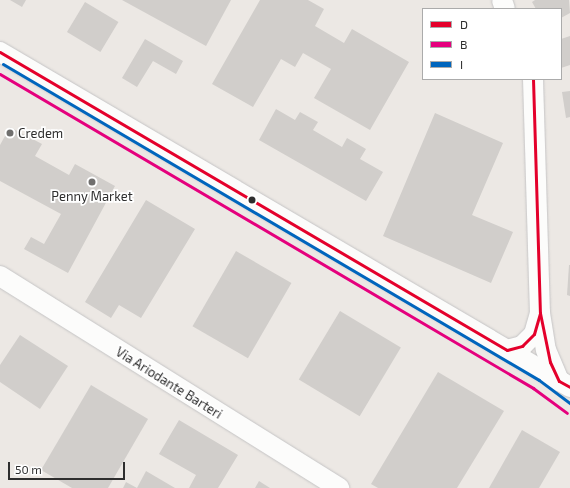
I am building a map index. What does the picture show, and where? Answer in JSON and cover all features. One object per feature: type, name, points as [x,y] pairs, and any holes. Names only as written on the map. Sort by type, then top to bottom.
[{"type":"main road","points":[[0,52],[564,384]]},
{"type":"main road","points":[[0,68],[21,65]]},
{"type":"main road","points":[[533,80],[540,313],[546,350],[564,384]]},
{"type":"main road","name":"Via Ariodante Barteri","points":[[0,276],[340,488]]},
{"type":"main road","points":[[507,350],[522,346],[534,334],[540,313]]},
{"type":"main road","points":[[533,366],[570,403]]},
{"type":"building","points":[[10,0],[26,0],[22,7]]},
{"type":"building","points":[[122,0],[231,0],[206,46]]},
{"type":"building","points":[[260,0],[308,0],[324,9],[315,26],[344,43],[352,29],[409,62],[370,130],[314,98],[331,69],[303,53],[295,67],[281,59],[253,107],[212,84]]},
{"type":"building","points":[[535,0],[569,0],[570,13],[562,17],[562,8],[535,8],[532,2]]},
{"type":"building","points":[[85,2],[118,22],[100,52],[67,32]]},
{"type":"building","points":[[570,36],[570,65],[562,68],[562,39]]},
{"type":"building","points":[[145,39],[183,61],[176,74],[153,61],[137,87],[122,78]]},
{"type":"building","points":[[570,91],[570,117],[566,118],[562,92]]},
{"type":"building","points":[[276,109],[295,120],[300,112],[318,122],[313,130],[342,147],[347,138],[366,149],[360,159],[383,172],[366,201],[259,140]]},
{"type":"building","points":[[435,113],[503,143],[472,215],[513,232],[491,283],[383,236]]},
{"type":"building","points":[[10,127],[42,144],[35,156],[69,175],[75,164],[115,186],[68,273],[24,249],[31,237],[44,244],[61,214],[0,181],[0,145]]},
{"type":"building","points":[[146,200],[195,229],[141,318],[119,305],[111,318],[85,302]]},
{"type":"building","points":[[236,251],[291,283],[248,358],[193,326]]},
{"type":"building","points":[[570,265],[570,296],[567,295]]},
{"type":"building","points":[[340,311],[401,348],[360,416],[299,380]]},
{"type":"building","points":[[20,335],[68,366],[40,409],[0,382],[0,365]]},
{"type":"building","points":[[438,372],[504,411],[457,488],[378,488],[371,484]]},
{"type":"building","points":[[91,385],[148,419],[108,488],[72,488],[41,470]]},
{"type":"building","points":[[179,420],[238,455],[218,488],[189,488],[196,475],[159,454]]},
{"type":"building","points":[[522,430],[560,452],[539,488],[489,488]]},
{"type":"building","points":[[146,471],[175,488],[137,488]]},
{"type":"building","points":[[259,481],[270,488],[255,488]]},
{"type":"building","points":[[126,482],[137,488],[123,488]]},
{"type":"transit line","name":"D","points":[[0,52],[507,350],[522,346],[534,334],[540,313]]},
{"type":"transit line","name":"I","points":[[3,64],[539,380],[570,403]]},
{"type":"transit line","name":"B","points":[[0,74],[533,388],[567,413]]},
{"type":"transit line","name":"D","points":[[533,80],[540,313],[550,362],[559,381],[570,387]]},
{"type":"place","name":"Credem","points":[[10,133]]},
{"type":"place","name":"Penny Market","points":[[92,182]]}]
